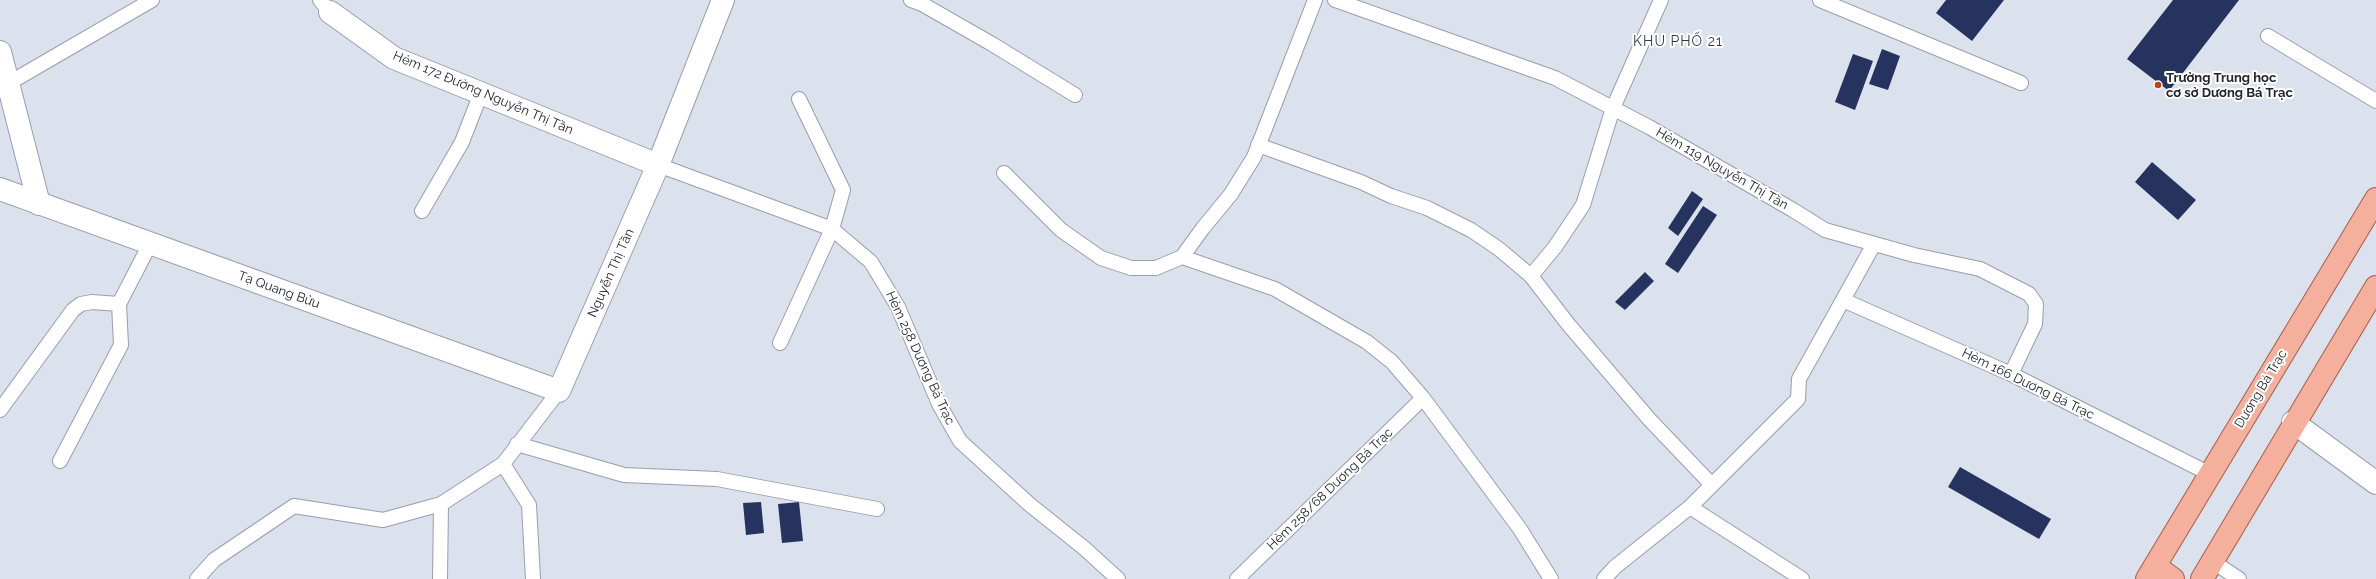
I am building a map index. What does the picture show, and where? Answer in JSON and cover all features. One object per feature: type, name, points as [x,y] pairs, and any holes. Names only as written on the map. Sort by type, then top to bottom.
[{"type":"main road","name":"Nguyễn Thị Tần","points":[[559,391],[658,165],[723,0]]},
{"type":"main road","name":"Hẻm 172 Đường Nguyễn Thị Tần","points":[[325,6],[394,58],[658,165]]},
{"type":"main road","points":[[0,52],[39,204]]},
{"type":"main road","name":"Tạ Quang Bửu","points":[[0,190],[559,391]]},
{"type":"main road","name":"Dương Bá Trạc","points":[[2151,572],[2376,199]]},
{"type":"main road","points":[[2207,570],[2293,422],[2376,287]]},
{"type":"main road","points":[[2293,422],[2376,483]]},
{"type":"main road","points":[[2151,572],[2173,579]]},
{"type":"lane","points":[[9,83],[152,0]]},
{"type":"lane","points":[[911,0],[922,4],[992,44],[1075,95]]},
{"type":"lane","points":[[1004,172],[1061,230],[1100,258],[1131,268],[1156,268],[1182,257],[1203,228],[1231,194],[1254,157],[1315,0]]},
{"type":"lane","name":"Hẻm 119 Nguyễn Thị Tần","points":[[1334,0],[1459,46],[1555,78],[1613,108],[1794,210],[1825,230],[1952,264],[1980,269],[2029,294],[2036,304],[2035,324],[2011,374]]},
{"type":"lane","points":[[1531,276],[1555,246],[1583,205],[1613,108],[1660,0]]},
{"type":"lane","points":[[1820,0],[2020,82]]},
{"type":"lane","points":[[2268,36],[2376,100]]},
{"type":"lane","points":[[422,211],[462,142],[481,93]]},
{"type":"lane","points":[[780,343],[832,229],[843,190],[799,99]]},
{"type":"lane","points":[[1258,145],[1361,182],[1391,196],[1427,208],[1471,230],[1499,249],[1531,276],[1568,324],[1644,413],[1712,485]]},
{"type":"lane","points":[[658,165],[832,229]]},
{"type":"lane","name":"Hẻm 258 Dương Bá Trạc","points":[[832,229],[871,262],[898,307],[939,404],[960,440],[1029,504],[1084,548],[1118,579]]},
{"type":"lane","points":[[60,461],[121,345],[119,304],[150,244]]},
{"type":"lane","points":[[1604,579],[1615,567],[1690,507],[1798,399],[1799,379],[1874,244]]},
{"type":"lane","points":[[1182,257],[1275,289],[1320,313],[1367,342],[1392,362],[1423,398],[1520,528],[1552,579]]},
{"type":"lane","name":"Hẻm 166 Dương Bá Trạc","points":[[1843,300],[2011,374],[2210,474]]},
{"type":"lane","points":[[0,410],[73,310],[82,304],[92,302],[119,304]]},
{"type":"lane","name":"Nguyễn Thị Tần","points":[[197,579],[214,560],[294,506],[384,520],[441,504],[503,464],[559,391]]},
{"type":"lane","name":"Hẻm 258/68 Dương Bá Trạc","points":[[1237,579],[1423,398]]},
{"type":"lane","points":[[517,444],[624,475],[717,478],[877,509]]},
{"type":"lane","points":[[503,464],[529,506],[532,579]]},
{"type":"lane","points":[[440,579],[441,504]]},
{"type":"lane","points":[[1690,507],[1802,579]]},
{"type":"lane","points":[[2207,570],[2239,579]]},
{"type":"building","points":[[1946,0],[2004,0],[1972,41],[1936,13]]},
{"type":"building","points":[[2173,0],[2239,0],[2169,91],[2127,59]]},
{"type":"building","points":[[1882,49],[1900,56],[1888,90],[1869,84]]},
{"type":"building","points":[[1853,54],[1873,61],[1855,110],[1835,102]]},
{"type":"building","points":[[2152,162],[2196,200],[2178,220],[2135,182]]},
{"type":"building","points":[[1692,191],[1703,199],[1678,236],[1668,228]]},
{"type":"building","points":[[1703,206],[1717,215],[1678,273],[1665,264]]},
{"type":"building","points":[[1645,272],[1654,281],[1625,310],[1615,302]]},
{"type":"building","points":[[1960,467],[2051,519],[2039,539],[1948,487]]},
{"type":"building","points":[[761,502],[764,533],[746,535],[743,503]]},
{"type":"building","points":[[799,502],[803,541],[782,543],[778,504]]},
{"type":"place","name":"Trường Trung học cơ sở Dương Bá Trạc","points":[[2158,85]]},
{"type":"district","name":"KHU PHỐ 21","points":[[1678,42]]}]
